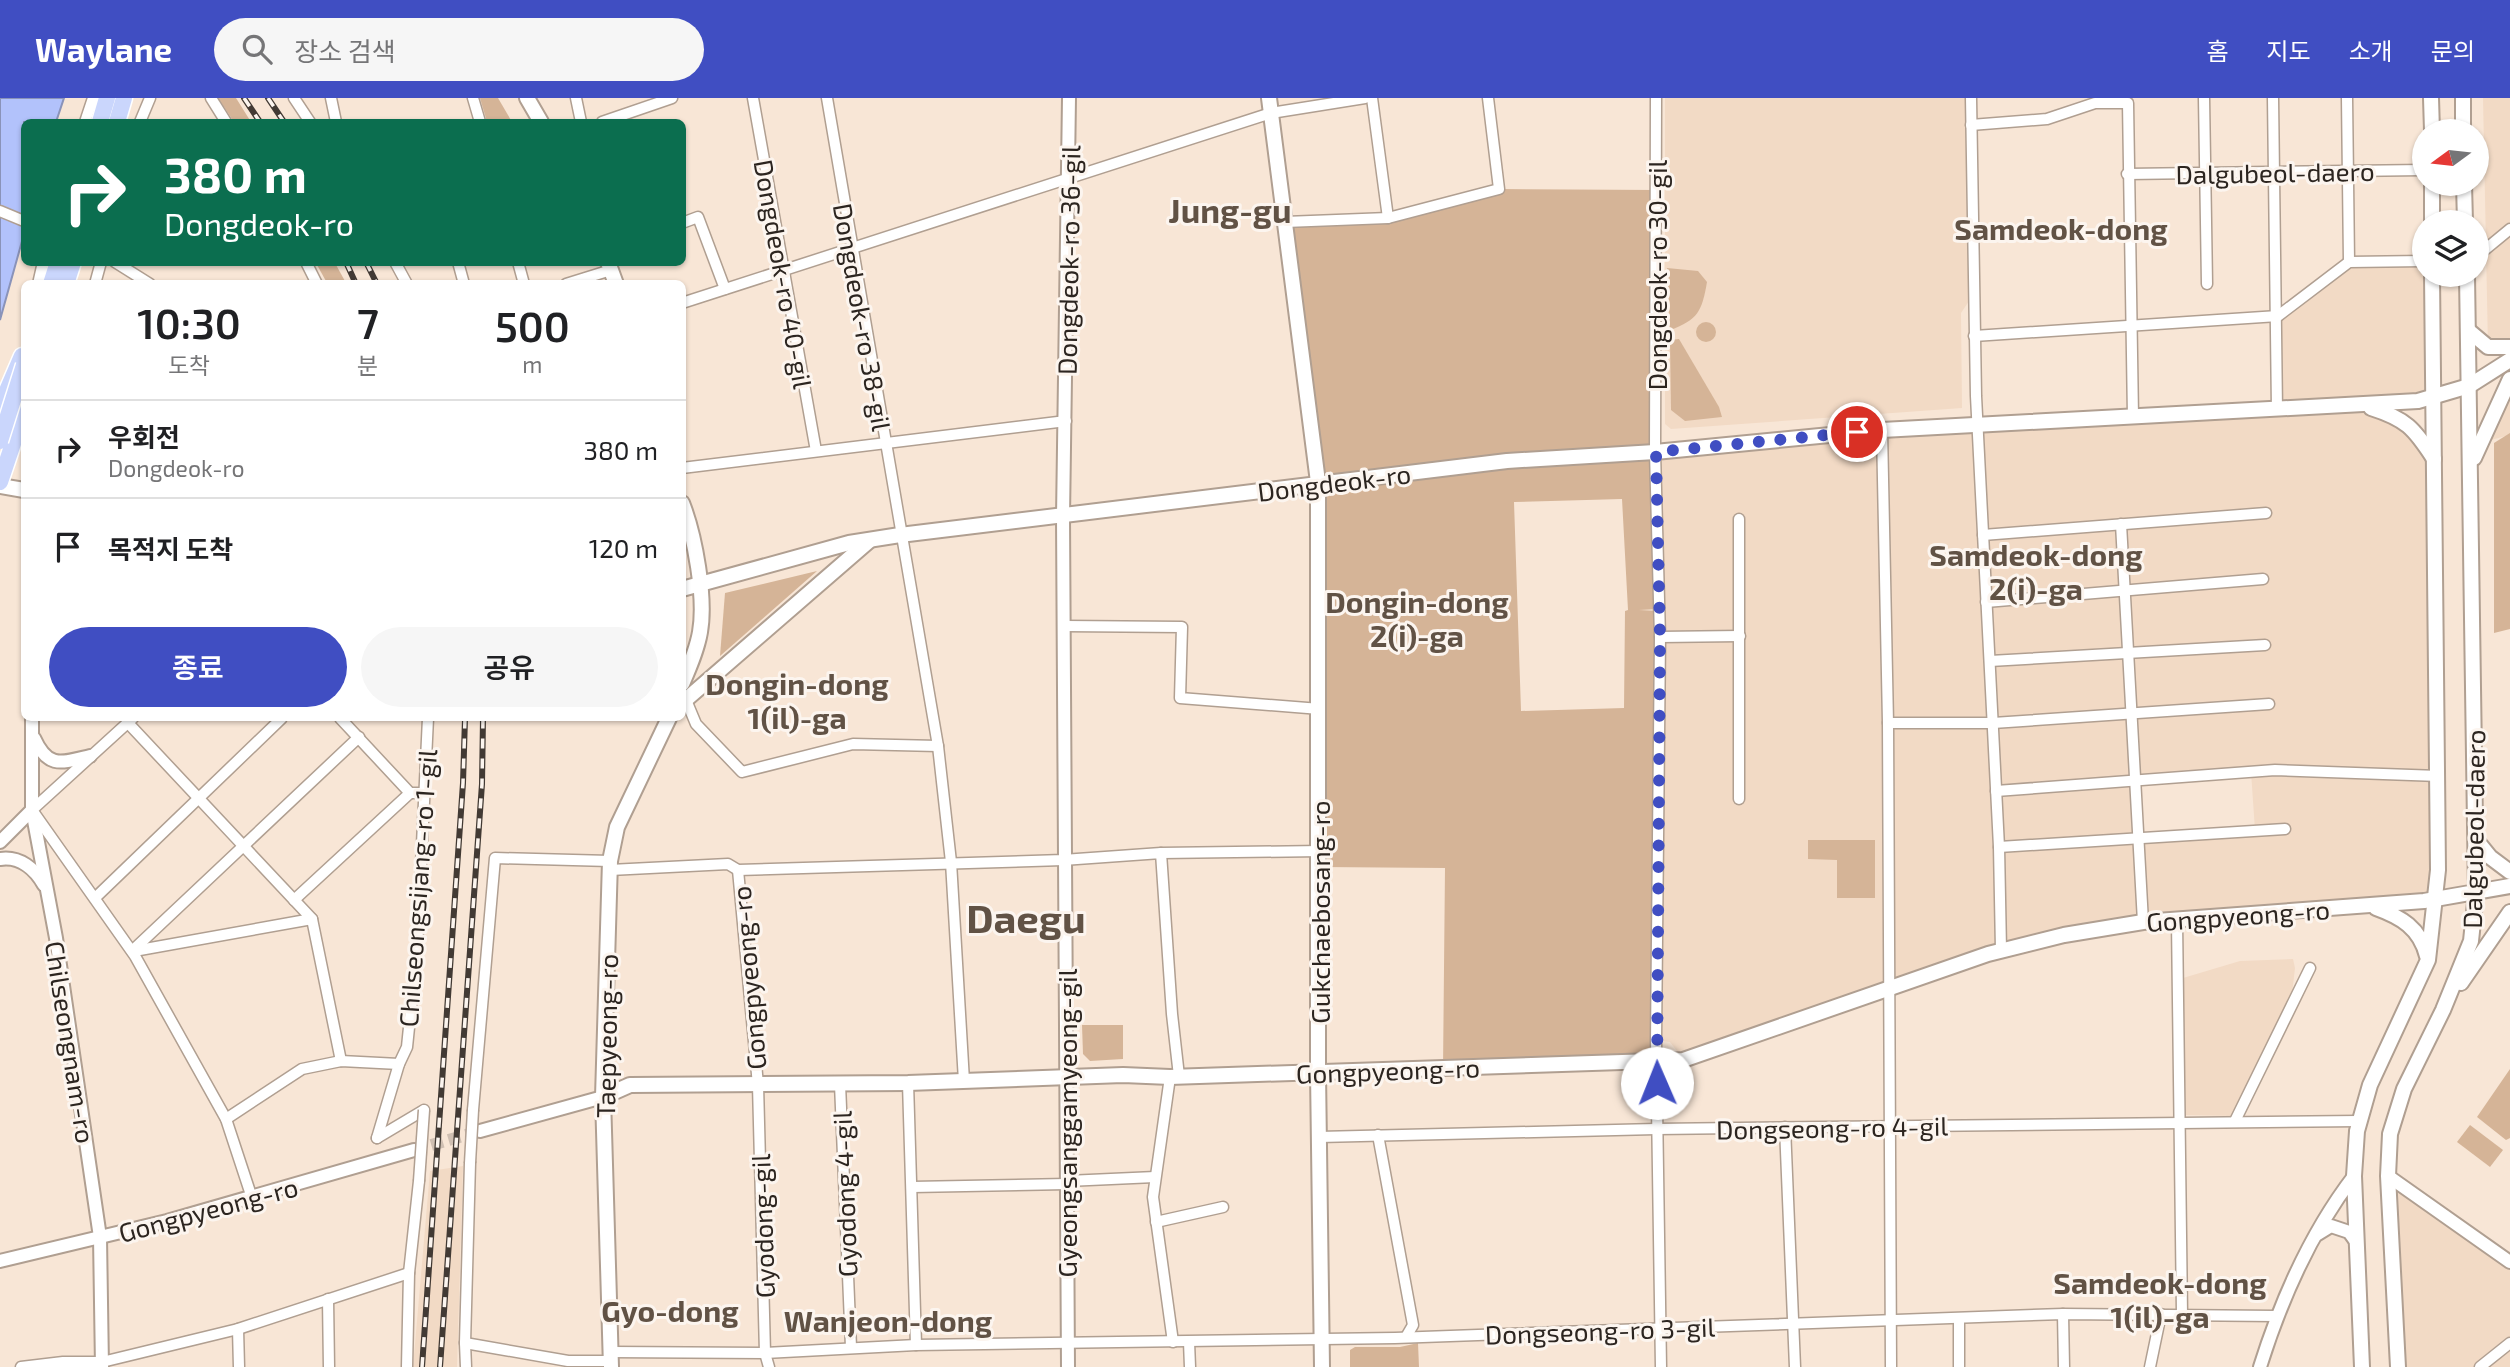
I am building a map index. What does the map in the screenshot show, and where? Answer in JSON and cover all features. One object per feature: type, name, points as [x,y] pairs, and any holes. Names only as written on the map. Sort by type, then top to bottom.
[{"type":"highway","points":[[102,119],[111,100]]},
{"type":"highway","points":[[111,100],[116,119]]},
{"type":"highway","points":[[0,407],[21,366]]},
{"type":"highway","points":[[0,441],[21,370]]},
{"type":"highway","points":[[1,485],[21,421]]},
{"type":"main road","points":[[527,98],[539,119]]},
{"type":"main road","name":"Gukchaebosang-ro","points":[[1269,98],[1318,482],[1321,851],[1318,1073],[1322,1367]]},
{"type":"main road","points":[[2431,98],[2431,119]]},
{"type":"main road","points":[[2463,98],[2463,119]]},
{"type":"main road","name":"Dalgubeol-daero","points":[[2362,1367],[2354,1176],[2359,1121],[2370,1085],[2428,960],[2435,900],[2438,776],[2432,287]]},
{"type":"main road","name":"Dalgubeol-daero","points":[[2398,1367],[2388,1176],[2390,1134],[2404,1089],[2443,1010],[2471,941],[2476,893],[2467,287]]},
{"type":"main road","points":[[2469,331],[2488,347],[2510,347]]},
{"type":"main road","name":"Dongdeok-ro","points":[[686,588],[872,539],[1507,460],[1656,452],[1882,430],[2418,401],[2469,386],[2510,360]]},
{"type":"main road","points":[[2470,470],[2510,379]]},
{"type":"main road","points":[[2363,406],[2402,419],[2419,435],[2435,461]]},
{"type":"main road","points":[[1,485],[21,489]]},
{"type":"main road","points":[[686,516],[695,545],[700,632],[686,672]]},
{"type":"main road","points":[[686,699],[872,539]]},
{"type":"main road","points":[[655,721],[657,742]]},
{"type":"main road","name":"Taepyeong-ro","points":[[611,1360],[603,1097],[610,865],[617,827],[668,721]]},
{"type":"main road","points":[[2477,841],[2490,857],[2510,873]]},
{"type":"main road","name":"Gongpyeong-ro","points":[[603,1097],[630,1085],[1175,1077],[1683,1060],[2001,950],[2064,935],[2143,922],[2435,900],[2503,887]]},
{"type":"main road","points":[[2368,906],[2396,915],[2411,926],[2424,944],[2428,960]]},
{"type":"main road","points":[[2443,1010],[2510,912]]},
{"type":"street","points":[[141,119],[149,98]]},
{"type":"street","points":[[211,98],[224,119]]},
{"type":"street","points":[[294,98],[308,119]]},
{"type":"street","points":[[331,98],[335,119]]},
{"type":"street","points":[[473,98],[479,119]]},
{"type":"street","points":[[576,98],[580,119]]},
{"type":"street","points":[[611,119],[672,98]]},
{"type":"street","name":"Dongdeok-ro 40-gil","points":[[753,98],[816,451]]},
{"type":"street","name":"Dongdeok-ro 38-gil","points":[[827,98],[938,746],[951,862],[964,1081]]},
{"type":"street","name":"Dongdeok-ro 36-gil","points":[[1063,517],[1070,180],[1069,98]]},
{"type":"street","points":[[686,302],[1271,113],[1365,98]]},
{"type":"street","points":[[1372,98],[1388,219]]},
{"type":"street","points":[[1285,222],[1388,219],[1499,189],[1489,98]]},
{"type":"street","name":"Dongdeok-ro 30-gil","points":[[1656,98],[1656,452],[1660,637],[1656,1129],[1661,1367]]},
{"type":"street","points":[[1970,98],[1974,337],[1999,848],[2001,950]]},
{"type":"street","points":[[2204,98],[2207,284]]},
{"type":"street","points":[[2273,98],[2278,316],[2277,410]]},
{"type":"street","points":[[2347,98],[2349,262]]},
{"type":"street","points":[[89,119],[111,100]]},
{"type":"street","points":[[1971,125],[2048,119],[2095,103],[2128,103],[2127,174],[2133,417]]},
{"type":"street","name":"Dalgubeol-daero","points":[[2127,174],[2412,170]]},
{"type":"street","points":[[0,211],[21,220]]},
{"type":"street","points":[[686,222],[698,217],[724,289]]},
{"type":"street","points":[[2489,246],[2510,229]]},
{"type":"street","points":[[1974,337],[2278,316],[2349,262],[2412,261]]},
{"type":"street","points":[[121,266],[144,280]]},
{"type":"street","points":[[581,280],[612,272]]},
{"type":"street","points":[[686,467],[1066,421]]},
{"type":"street","points":[[1882,430],[1888,723],[1891,1367]]},
{"type":"street","points":[[1983,535],[2266,513]]},
{"type":"street","name":"Gyeongsanggamyeong-gil","points":[[1063,517],[1068,1367]]},
{"type":"street","points":[[1739,799],[1740,519]]},
{"type":"street","points":[[2121,524],[2143,922]]},
{"type":"street","points":[[1986,602],[2263,579]]},
{"type":"street","points":[[1065,626],[1182,627],[1180,698],[1320,709]]},
{"type":"street","points":[[1660,637],[1740,636]]},
{"type":"street","points":[[1990,662],[2128,651],[2265,645]]},
{"type":"street","points":[[1888,723],[1993,723],[2269,704]]},
{"type":"street","points":[[686,705],[696,724],[742,772],[853,744],[938,746]]},
{"type":"street","name":"Chilseongnam-ro","points":[[32,721],[32,810],[47,889],[100,1237],[102,1365]]},
{"type":"street","points":[[0,842],[129,721]]},
{"type":"street","points":[[131,721],[198,798],[312,919],[341,1061]]},
{"type":"street","points":[[96,897],[279,721]]},
{"type":"street","points":[[343,721],[410,793]]},
{"type":"street","name":"Chilseongsijang-ro 1-gil","points":[[410,1273],[424,1110],[377,1138],[398,1064],[407,1047],[417,949],[428,721]]},
{"type":"street","points":[[32,733],[41,754],[49,760],[66,762],[90,756]]},
{"type":"street","points":[[132,951],[359,737]]},
{"type":"street","name":"Dalgubeol-daero","points":[[1996,791],[2275,770],[2438,776]]},
{"type":"street","points":[[294,900],[410,793],[424,793]]},
{"type":"street","points":[[32,810],[132,951],[226,1119],[252,1198]]},
{"type":"street","points":[[1999,848],[2285,829]]},
{"type":"street","points":[[466,1367],[473,1110],[495,858],[610,865],[728,864],[738,870],[1063,860],[1161,853],[1321,851]]},
{"type":"street","points":[[1161,853],[1175,1077],[1153,1197],[1173,1342]]},
{"type":"street","points":[[0,859],[11,858],[28,866],[47,889]]},
{"type":"street","name":"Gongpyeong-ro","points":[[738,870],[758,1085]]},
{"type":"street","points":[[2510,873],[2503,887],[2510,898]]},
{"type":"street","points":[[132,951],[312,919]]},
{"type":"street","points":[[2176,921],[2182,1314]]},
{"type":"street","points":[[2235,1121],[2310,968]]},
{"type":"street","points":[[226,1119],[302,1069],[341,1061],[398,1064]]},
{"type":"street","points":[[908,1083],[916,1345]]},
{"type":"street","name":"Gyodong 4-gil","points":[[840,1084],[850,1347]]},
{"type":"street","name":"Gyodong-gil","points":[[758,1085],[765,1353],[769,1367]]},
{"type":"street","name":"Gongpyeong-ro","points":[[480,1131],[603,1097]]},
{"type":"street","name":"Dongseong-ro 4-gil","points":[[1319,1137],[1656,1129],[2359,1121]]},
{"type":"street","points":[[1785,1128],[1795,1367]]},
{"type":"street","points":[[1378,1135],[1413,1325],[1406,1337]]},
{"type":"street","name":"Gongpyeong-ro","points":[[0,1261],[252,1198],[414,1150]]},
{"type":"street","points":[[2260,1367],[2276,1316],[2315,1236],[2354,1176]]},
{"type":"street","points":[[2388,1176],[2510,1262]]},
{"type":"street","points":[[912,1187],[1155,1177]]},
{"type":"street","points":[[1156,1222],[1223,1207]]},
{"type":"street","points":[[2315,1236],[2331,1226],[2350,1232],[2357,1243]]},
{"type":"street","points":[[21,1367],[62,1362],[102,1365],[238,1329],[410,1273],[407,1367]]},
{"type":"street","points":[[328,1300],[329,1367]]},
{"type":"street","points":[[2063,1314],[2064,1367]]},
{"type":"street","name":"Dongseong-ro 3-gil","points":[[1068,1342],[1406,1337],[2063,1314],[2276,1316]]},
{"type":"street","points":[[2150,1367],[2161,1314]]},
{"type":"street","points":[[1959,1319],[1959,1367]]},
{"type":"street","points":[[238,1329],[239,1367]]},
{"type":"street","points":[[465,1343],[568,1361],[850,1347],[1068,1342]]},
{"type":"street","points":[[1189,1342],[1190,1367]]},
{"type":"street","points":[[2480,1367],[2510,1343]]},
{"type":"shaded area","points":[[218,98],[236,98],[249,119],[232,119]]},
{"type":"shaded area","points":[[480,98],[498,98],[510,119],[486,119]]},
{"type":"shaded area","points":[[1665,98],[1967,98],[1969,301],[1961,313],[1962,408],[1671,429],[1665,424]]},
{"type":"shaded area","points":[[2483,98],[2510,98],[2510,346],[2488,347],[2489,210],[2485,210],[2485,196],[2489,196],[2489,119],[2483,119]]},
{"type":"shaded area","points":[[1499,189],[1657,190],[1660,609],[1639,610],[1660,611],[1657,1062],[1443,1069],[1445,868],[1321,867],[1318,482],[1285,222],[1388,218]],"holes":[[[1622,499],[1628,610],[1625,611],[1624,708],[1521,711],[1514,502]]]},
{"type":"shaded area","points":[[2412,261],[2412,287],[2432,287],[2434,395],[2365,405],[2390,414],[2435,461],[2435,899],[2064,935],[1680,1055],[1670,1042],[1656,1040],[1655,452],[2277,410],[2278,316],[2349,262]],"holes":[[[2251,772],[2255,830],[2139,838],[2136,780]]]},
{"type":"shaded area","points":[[318,266],[337,266],[344,280],[325,280]]},
{"type":"shaded area","points":[[1667,268],[1698,271],[1707,282],[1697,313],[1687,322],[1670,330]]},
{"type":"shaded area","points":[[1706,322],[1713,325],[1716,332],[1713,339],[1706,342],[1699,339],[1696,332],[1699,325]]},
{"type":"shaded area","points":[[1679,339],[1719,407],[1722,417],[1685,421],[1671,410],[1670,340]]},
{"type":"shaded area","points":[[2510,379],[2510,435],[2479,443]]},
{"type":"shaded area","points":[[2510,433],[2510,629],[2494,633],[2494,443]]},
{"type":"shaded area","points":[[817,571],[720,656],[725,593]]},
{"type":"shaded area","points":[[1808,840],[1875,840],[1875,898],[1837,898],[1837,860],[1808,859]]},
{"type":"shaded area","points":[[2293,959],[2295,968],[2292,994],[2234,1116],[2185,1115],[2183,978],[2240,961]]},
{"type":"shaded area","points":[[1082,1025],[1123,1025],[1123,1059],[1090,1061],[1083,1054]]},
{"type":"shaded area","points":[[2510,1069],[2510,1138],[2506,1140],[2477,1117]]},
{"type":"shaded area","points":[[2470,1125],[2503,1150],[2490,1167],[2457,1142]]},
{"type":"shaded area","points":[[463,1166],[457,1367],[413,1367],[430,1171]]},
{"type":"shaded area","points":[[2388,1176],[2503,1257],[2510,1251],[2510,1367],[2396,1367]]},
{"type":"shaded area","points":[[1418,1343],[1419,1367],[1350,1367],[1350,1350],[1355,1347],[1400,1347]]},
{"type":"water","points":[[0,98],[64,98],[57,119],[21,119],[21,245],[0,320]]},
{"type":"tunnel","points":[[414,1150],[480,1131]]},
{"type":"railway","points":[[244,98],[258,119]]},
{"type":"railway","points":[[268,98],[282,119]]},
{"type":"railway","points":[[348,266],[354,280]]},
{"type":"railway","points":[[368,266],[375,280]]},
{"type":"railway","points":[[422,1367],[463,783],[465,721]]},
{"type":"railway","points":[[440,1367],[482,784],[483,721]]},
{"type":"district","name":"Jung-gu","points":[[1230,210]]},
{"type":"district","name":"Samdeok-dong","points":[[2061,228]]},
{"type":"district","name":"Samdeok-dong 2(i)-ga","points":[[2036,571]]},
{"type":"district","name":"Dongin-dong 2(i)-ga","points":[[1417,618]]},
{"type":"district","name":"Dongin-dong 1(il)-ga","points":[[797,700]]},
{"type":"district","name":"Daegu","points":[[1026,917]]},
{"type":"district","name":"Samdeok-dong 1(il)-ga","points":[[2160,1299]]},
{"type":"district","name":"Gyo-dong","points":[[670,1310]]},
{"type":"district","name":"Wanjeon-dong","points":[[888,1320]]},
{"type":"route","points":[[1657,1083],[1660,637],[1656,452],[1857,432]]}]
